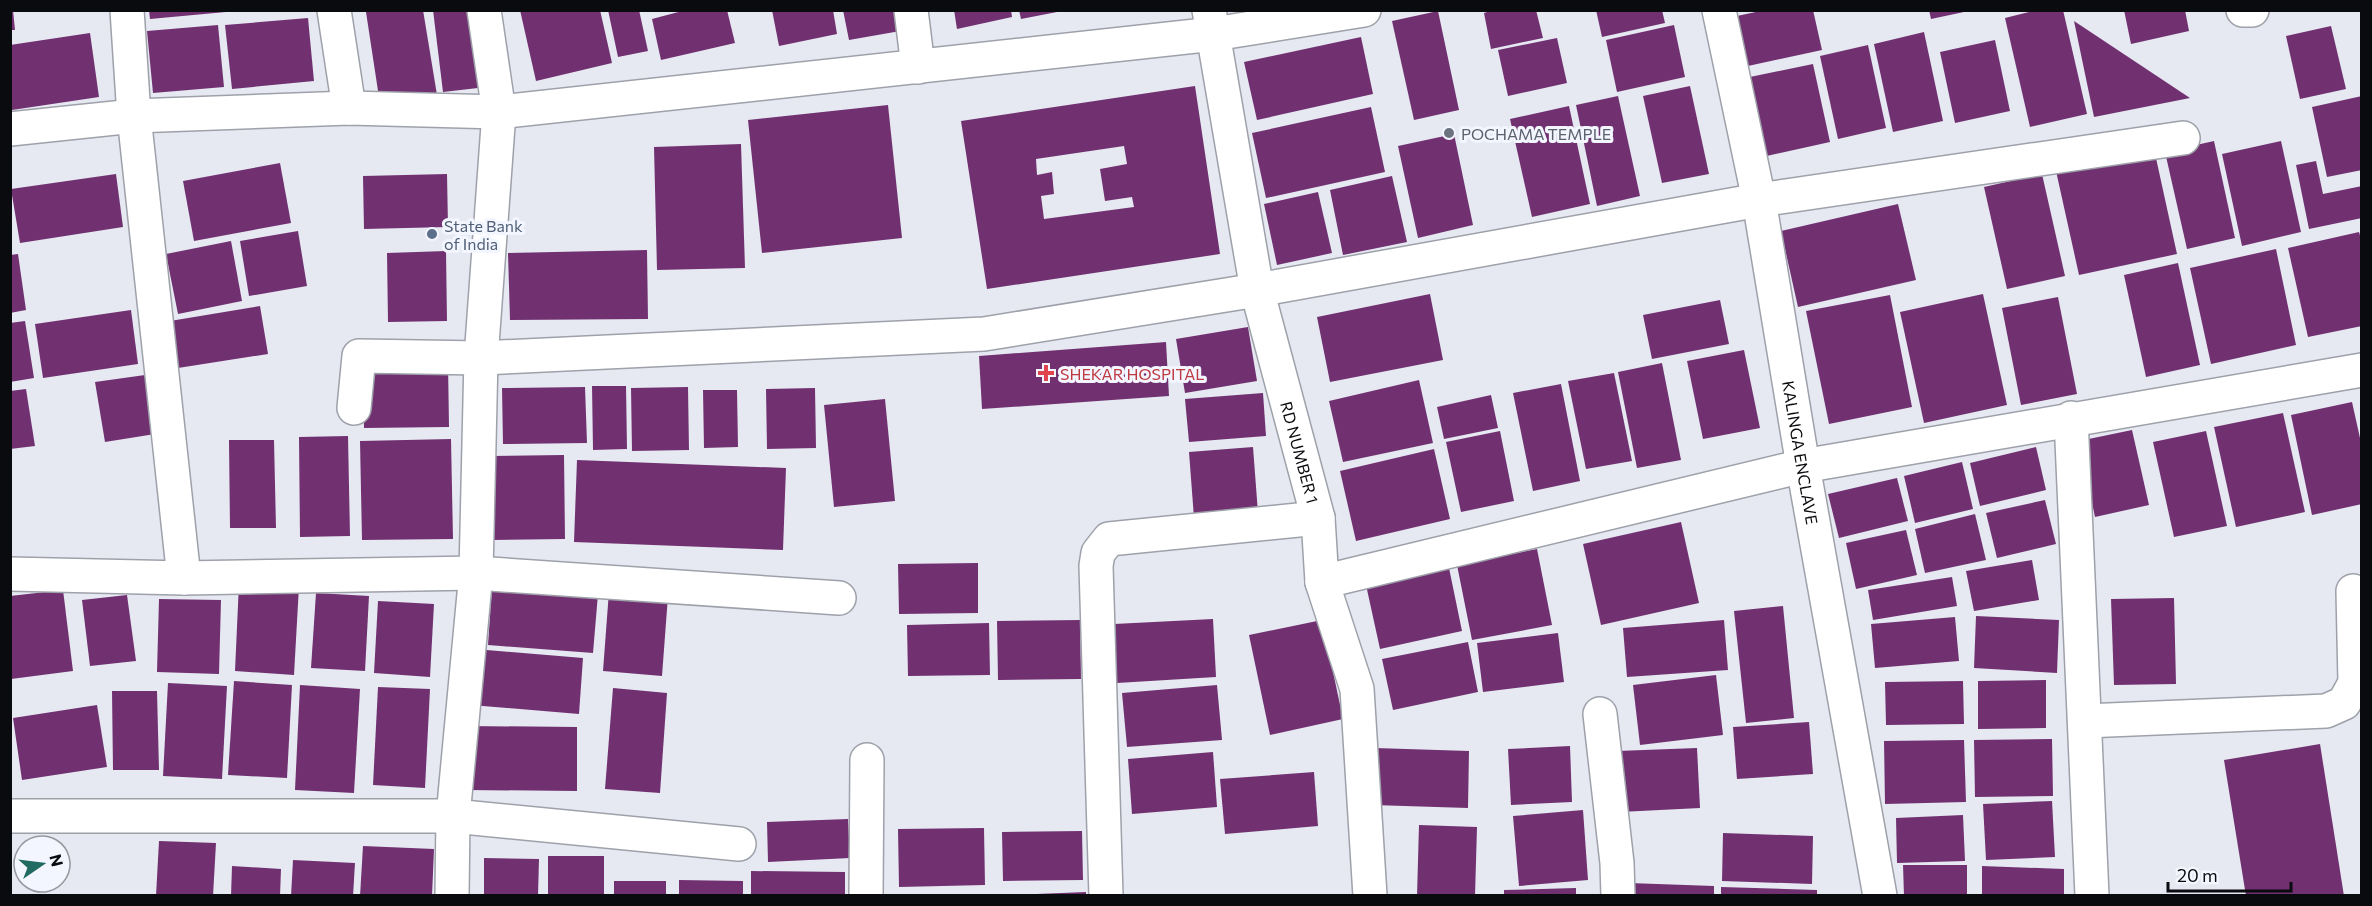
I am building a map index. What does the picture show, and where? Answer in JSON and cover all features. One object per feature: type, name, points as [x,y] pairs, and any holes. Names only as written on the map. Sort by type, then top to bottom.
[{"type":"street","points":[[127,10],[134,116],[184,578]]},
{"type":"street","points":[[334,10],[349,108]]},
{"type":"street","points":[[452,896],[453,816],[476,573],[481,358],[499,112],[484,10]]},
{"type":"street","points":[[911,10],[918,67]]},
{"type":"street","points":[[10,129],[134,116],[349,108],[499,112],[918,67],[1211,22],[1364,10]]},
{"type":"street","name":"KALINGA ENCLAVE","points":[[1719,10],[1759,200],[1803,466],[1880,896]]},
{"type":"street","points":[[2243,10],[2252,10]]},
{"type":"street","name":"RD NUMBER 1","points":[[1211,22],[1257,290],[1318,518],[1322,582],[1357,689],[1370,896]]},
{"type":"street","points":[[354,408],[359,356],[481,358],[984,333],[1257,290],[1759,200],[2183,138]]},
{"type":"street","points":[[1322,582],[1803,466],[2071,418],[2361,370]]},
{"type":"street","points":[[2071,418],[2092,896]]},
{"type":"street","points":[[1106,896],[1096,566],[1098,553],[1108,539],[1318,518]]},
{"type":"street","points":[[10,574],[184,578],[476,573],[839,598]]},
{"type":"street","points":[[2085,721],[2326,711],[2344,703],[2355,683],[2353,591]]},
{"type":"street","points":[[1600,714],[1617,862],[1618,896]]},
{"type":"street","points":[[866,896],[867,760]]},
{"type":"street","points":[[10,816],[453,816],[739,844]]},
{"type":"building","points":[[10,10],[13,10],[15,30],[10,30]]},
{"type":"building","points":[[149,10],[225,10],[226,12],[150,19]]},
{"type":"building","points":[[423,10],[437,95],[380,104],[366,12]]},
{"type":"building","points":[[433,10],[468,10],[478,88],[443,92]]},
{"type":"building","points":[[520,10],[600,10],[612,63],[536,81]]},
{"type":"building","points":[[608,10],[639,10],[648,51],[618,57]]},
{"type":"building","points":[[686,10],[727,10],[735,43],[661,60],[652,19]]},
{"type":"building","points":[[772,10],[833,10],[837,34],[779,46]]},
{"type":"building","points":[[843,10],[902,10],[906,30],[849,40]]},
{"type":"building","points":[[954,10],[1011,10],[1012,17],[957,29]]},
{"type":"building","points":[[1019,10],[1057,10],[1057,12],[1021,19]]},
{"type":"building","points":[[1494,10],[1536,10],[1543,38],[1491,49],[1484,13]]},
{"type":"building","points":[[1596,10],[1662,10],[1665,23],[1602,37]]},
{"type":"building","points":[[1765,10],[1813,10],[1822,50],[1748,66],[1737,16]]},
{"type":"building","points":[[1929,10],[1964,10],[1964,12],[1931,19]]},
{"type":"building","points":[[2037,10],[2063,10],[2087,114],[2030,127],[2005,18]]},
{"type":"building","points":[[2124,10],[2185,10],[2189,31],[2131,44]]},
{"type":"building","points":[[1438,11],[1459,110],[1414,120],[1392,21]]},
{"type":"building","points":[[308,18],[314,81],[232,89],[225,25]]},
{"type":"building","points":[[2074,21],[2190,98],[2094,117]]},
{"type":"building","points":[[218,25],[224,87],[153,93],[147,31]]},
{"type":"building","points":[[1674,25],[1685,77],[1617,92],[1606,40]]},
{"type":"building","points":[[2331,26],[2346,89],[2300,99],[2286,36]]},
{"type":"building","points":[[1924,32],[1943,121],[1893,132],[1874,44]]},
{"type":"building","points":[[90,33],[99,97],[12,110],[10,45]]},
{"type":"building","points":[[1361,37],[1373,94],[1257,120],[1244,62]]},
{"type":"building","points":[[1557,38],[1567,83],[1508,96],[1498,50]]},
{"type":"building","points":[[1995,40],[2010,111],[1955,123],[1940,52]]},
{"type":"building","points":[[1868,45],[1886,128],[1838,139],[1820,56]]},
{"type":"building","points":[[1813,64],[1830,142],[1762,157],[1745,78]]},
{"type":"building","points":[[1195,86],[1220,254],[987,289],[961,121]],"holes":[[[1124,146],[1127,164],[1100,169],[1105,201],[1132,197],[1134,207],[1044,219],[1041,196],[1054,194],[1052,172],[1037,175],[1036,159]]]},
{"type":"building","points":[[1690,86],[1709,174],[1662,183],[1643,96]]},
{"type":"building","points":[[1618,96],[1640,196],[1597,206],[1576,105]]},
{"type":"building","points":[[2362,96],[2362,170],[2327,177],[2312,107]]},
{"type":"building","points":[[888,105],[902,238],[762,253],[748,120]]},
{"type":"building","points":[[1569,106],[1590,204],[1532,217],[1510,119]]},
{"type":"building","points":[[1371,107],[1385,172],[1266,198],[1252,133]]},
{"type":"building","points":[[1454,134],[1473,225],[1418,238],[1398,146]]},
{"type":"building","points":[[2214,141],[2235,238],[2187,249],[2165,152]]},
{"type":"building","points":[[2281,141],[2301,232],[2242,246],[2222,154]]},
{"type":"building","points":[[741,144],[745,268],[657,270],[654,147]]},
{"type":"building","points":[[2154,149],[2177,254],[2079,275],[2056,171]]},
{"type":"building","points":[[2316,161],[2323,194],[2362,186],[2362,218],[2309,229],[2296,165]]},
{"type":"building","points":[[280,163],[291,223],[194,241],[183,181]]},
{"type":"building","points":[[116,174],[123,227],[20,243],[11,189]]},
{"type":"building","points":[[447,174],[448,227],[364,229],[363,176]]},
{"type":"building","points":[[2042,174],[2065,276],[2007,289],[1984,187]]},
{"type":"building","points":[[1392,176],[1407,242],[1343,255],[1330,190]]},
{"type":"building","points":[[1318,192],[1332,253],[1277,265],[1264,204]]},
{"type":"building","points":[[1898,204],[1916,280],[1798,307],[1781,231]]},
{"type":"building","points":[[298,231],[307,286],[249,296],[240,241]]},
{"type":"building","points":[[2359,232],[2362,242],[2362,326],[2308,337],[2288,248]]},
{"type":"building","points":[[231,241],[242,301],[178,314],[166,254]]},
{"type":"building","points":[[2276,249],[2296,345],[2211,364],[2190,268]]},
{"type":"building","points":[[647,250],[648,319],[510,320],[508,253]]},
{"type":"building","points":[[446,251],[447,321],[388,322],[387,253]]},
{"type":"building","points":[[18,254],[26,310],[10,313],[10,255]]},
{"type":"building","points":[[2178,263],[2200,365],[2146,377],[2124,275]]},
{"type":"building","points":[[1430,294],[1443,360],[1330,382],[1317,317]]},
{"type":"building","points":[[1983,294],[2007,405],[1924,423],[1900,312]]},
{"type":"building","points":[[1890,295],[1912,407],[1829,424],[1806,311]]},
{"type":"building","points":[[2058,297],[2077,394],[2021,405],[2002,308]]},
{"type":"building","points":[[1720,300],[1729,344],[1652,359],[1643,315]]},
{"type":"building","points":[[260,306],[268,354],[178,368],[170,321]]},
{"type":"building","points":[[131,310],[138,364],[43,378],[35,324]]},
{"type":"building","points":[[25,321],[34,378],[10,382],[10,323]]},
{"type":"building","points":[[1248,327],[1257,381],[1185,393],[1176,339]]},
{"type":"building","points":[[1166,342],[1169,396],[982,409],[979,356]]},
{"type":"building","points":[[1744,350],[1760,428],[1703,439],[1687,361]]},
{"type":"building","points":[[448,363],[449,427],[364,428],[363,364]]},
{"type":"building","points":[[1662,363],[1681,460],[1637,468],[1618,372]]},
{"type":"building","points":[[1614,373],[1632,461],[1586,469],[1568,381]]},
{"type":"building","points":[[145,375],[155,434],[105,442],[95,382]]},
{"type":"building","points":[[1419,380],[1433,443],[1343,462],[1329,401]]},
{"type":"building","points":[[1561,384],[1580,481],[1533,491],[1513,393]]},
{"type":"building","points":[[592,386],[626,386],[627,449],[593,450]]},
{"type":"building","points":[[585,387],[587,443],[503,444],[502,388]]},
{"type":"building","points":[[688,387],[689,450],[632,451],[631,388]]},
{"type":"building","points":[[815,388],[816,448],[767,449],[766,389]]},
{"type":"building","points":[[26,389],[35,446],[10,449],[10,391]]},
{"type":"building","points":[[703,390],[737,390],[738,447],[704,448]]},
{"type":"building","points":[[1263,393],[1266,436],[1189,442],[1185,399]]},
{"type":"building","points":[[1491,395],[1498,428],[1444,439],[1437,407]]},
{"type":"building","points":[[885,399],[895,501],[834,507],[824,405]]},
{"type":"building","points":[[2352,402],[2362,447],[2362,504],[2312,515],[2291,415]]},
{"type":"building","points":[[2283,413],[2305,512],[2236,527],[2214,427]]},
{"type":"building","points":[[2132,430],[2149,505],[2095,517],[2079,441]]},
{"type":"building","points":[[1500,431],[1514,501],[1461,512],[1446,442]]},
{"type":"building","points":[[2206,431],[2227,526],[2174,537],[2153,442]]},
{"type":"building","points":[[348,436],[350,536],[300,537],[299,437]]},
{"type":"building","points":[[451,439],[453,539],[362,540],[360,441]]},
{"type":"building","points":[[229,440],[274,440],[276,528],[230,528]]},
{"type":"building","points":[[1253,447],[1258,513],[1194,518],[1189,452]]},
{"type":"building","points":[[2036,447],[2046,490],[1980,506],[1970,463]]},
{"type":"building","points":[[1434,449],[1450,519],[1356,541],[1340,471]]},
{"type":"building","points":[[564,455],[565,539],[493,540],[491,456]]},
{"type":"building","points":[[577,460],[786,468],[783,550],[574,542]]},
{"type":"building","points":[[1962,462],[1973,509],[1915,523],[1904,476]]},
{"type":"building","points":[[1897,478],[1908,521],[1839,538],[1828,494]]},
{"type":"building","points":[[2045,500],[2056,544],[1997,558],[1986,513]]},
{"type":"building","points":[[1975,514],[1986,560],[1925,573],[1915,529]]},
{"type":"building","points":[[1681,522],[1699,603],[1601,625],[1583,544]]},
{"type":"building","points":[[1906,530],[1917,575],[1856,589],[1846,543]]},
{"type":"building","points":[[1537,549],[1552,625],[1472,640],[1457,565]]},
{"type":"building","points":[[2032,560],[2039,600],[1974,611],[1966,571]]},
{"type":"building","points":[[978,563],[978,613],[899,614],[898,564]]},
{"type":"building","points":[[1449,568],[1462,631],[1380,649],[1366,585]]},
{"type":"building","points":[[1952,577],[1957,606],[1873,620],[1868,590]]},
{"type":"building","points":[[239,583],[299,586],[294,675],[235,671]]},
{"type":"building","points":[[492,586],[598,594],[593,653],[488,645]]},
{"type":"building","points":[[63,590],[73,671],[11,679],[10,596]]},
{"type":"building","points":[[609,591],[668,596],[662,676],[603,671]]},
{"type":"building","points":[[316,593],[369,596],[365,671],[311,668]]},
{"type":"building","points":[[127,595],[136,661],[90,666],[82,600]]},
{"type":"building","points":[[2174,598],[2176,684],[2114,685],[2111,599]]},
{"type":"building","points":[[159,599],[221,600],[219,674],[157,672]]},
{"type":"building","points":[[378,601],[434,604],[430,677],[374,673]]},
{"type":"building","points":[[1783,606],[1794,718],[1746,723],[1734,611]]},
{"type":"building","points":[[1976,616],[2059,620],[2057,673],[1974,668]]},
{"type":"building","points":[[1955,617],[1959,661],[1875,668],[1871,624]]},
{"type":"building","points":[[1213,619],[1216,677],[1117,683],[1114,624]]},
{"type":"building","points":[[1080,620],[1081,679],[998,680],[997,621]]},
{"type":"building","points":[[1322,620],[1343,719],[1270,735],[1249,635]]},
{"type":"building","points":[[1724,620],[1728,670],[1627,677],[1623,628]]},
{"type":"building","points":[[989,623],[990,675],[908,676],[907,625]]},
{"type":"building","points":[[1558,633],[1564,682],[1483,692],[1477,643]]},
{"type":"building","points":[[1468,642],[1478,692],[1393,710],[1382,659]]},
{"type":"building","points":[[475,649],[583,658],[579,714],[471,705]]},
{"type":"building","points":[[1716,675],[1723,735],[1640,745],[1633,685]]},
{"type":"building","points":[[2046,680],[2046,728],[1978,729],[1978,681]]},
{"type":"building","points":[[234,681],[292,685],[287,778],[228,775]]},
{"type":"building","points":[[1963,681],[1964,724],[1886,725],[1885,682]]},
{"type":"building","points":[[168,683],[227,686],[222,779],[163,776]]},
{"type":"building","points":[[300,685],[360,689],[354,793],[295,790]]},
{"type":"building","points":[[1217,685],[1222,740],[1127,747],[1122,693]]},
{"type":"building","points":[[378,687],[430,689],[425,788],[373,785]]},
{"type":"building","points":[[613,688],[667,693],[660,793],[605,789]]},
{"type":"building","points":[[112,691],[157,691],[159,770],[113,770]]},
{"type":"building","points":[[97,705],[107,767],[22,780],[13,718]]},
{"type":"building","points":[[1809,722],[1813,774],[1737,779],[1733,727]]},
{"type":"building","points":[[468,726],[577,727],[577,791],[467,790]]},
{"type":"building","points":[[2052,739],[2053,796],[1975,797],[1974,740]]},
{"type":"building","points":[[1964,740],[1966,802],[1885,804],[1884,741]]},
{"type":"building","points":[[2320,744],[2344,896],[2246,896],[2224,760]]},
{"type":"building","points":[[1570,746],[1572,802],[1511,805],[1508,749]]},
{"type":"building","points":[[1375,748],[1469,751],[1468,808],[1373,805]]},
{"type":"building","points":[[1697,748],[1700,808],[1620,812],[1617,751]]},
{"type":"building","points":[[1213,752],[1217,807],[1132,814],[1128,759]]},
{"type":"building","points":[[1314,772],[1318,826],[1225,834],[1220,779]]},
{"type":"building","points":[[2052,801],[2055,857],[1986,860],[1983,804]]},
{"type":"building","points":[[1583,810],[1588,880],[1519,886],[1513,816]]},
{"type":"building","points":[[1963,815],[1965,861],[1897,863],[1896,818]]},
{"type":"building","points":[[848,819],[850,858],[768,862],[767,822]]},
{"type":"building","points":[[1419,825],[1477,827],[1475,896],[1417,896]]},
{"type":"building","points":[[984,828],[985,885],[899,887],[898,829]]},
{"type":"building","points":[[1082,831],[1083,880],[1003,881],[1002,832]]},
{"type":"building","points":[[1723,833],[1813,836],[1812,884],[1722,881]]},
{"type":"building","points":[[159,841],[216,843],[213,896],[156,896]]},
{"type":"building","points":[[363,846],[434,849],[432,896],[360,896]]},
{"type":"building","points":[[548,856],[604,856],[604,896],[548,896]]},
{"type":"building","points":[[484,858],[539,859],[538,896],[484,896]]},
{"type":"building","points":[[293,860],[355,863],[353,896],[291,896]]},
{"type":"building","points":[[1903,865],[1967,865],[1967,896],[1904,896]]},
{"type":"building","points":[[232,866],[281,869],[280,896],[231,896]]},
{"type":"building","points":[[1982,866],[2064,869],[2064,896],[1982,896]]},
{"type":"building","points":[[751,871],[845,872],[845,896],[751,896]]},
{"type":"building","points":[[679,880],[743,881],[743,896],[679,896]]},
{"type":"building","points":[[614,881],[666,881],[666,896],[614,896]]},
{"type":"building","points":[[1629,883],[1714,886],[1714,896],[1629,896]]},
{"type":"building","points":[[1721,887],[1817,890],[1817,896],[1721,896]]},
{"type":"building","points":[[1576,888],[1576,896],[1504,896],[1504,890]]},
{"type":"building","points":[[1086,892],[1086,896],[1036,896],[1036,894]]},
{"type":"place","name":"POCHAMA TEMPLE","points":[[1449,133]]},
{"type":"place","name":"State Bank of India","points":[[432,234]]},
{"type":"place","name":"SHEKAR HOSPITAL","points":[[1046,373]]}]
